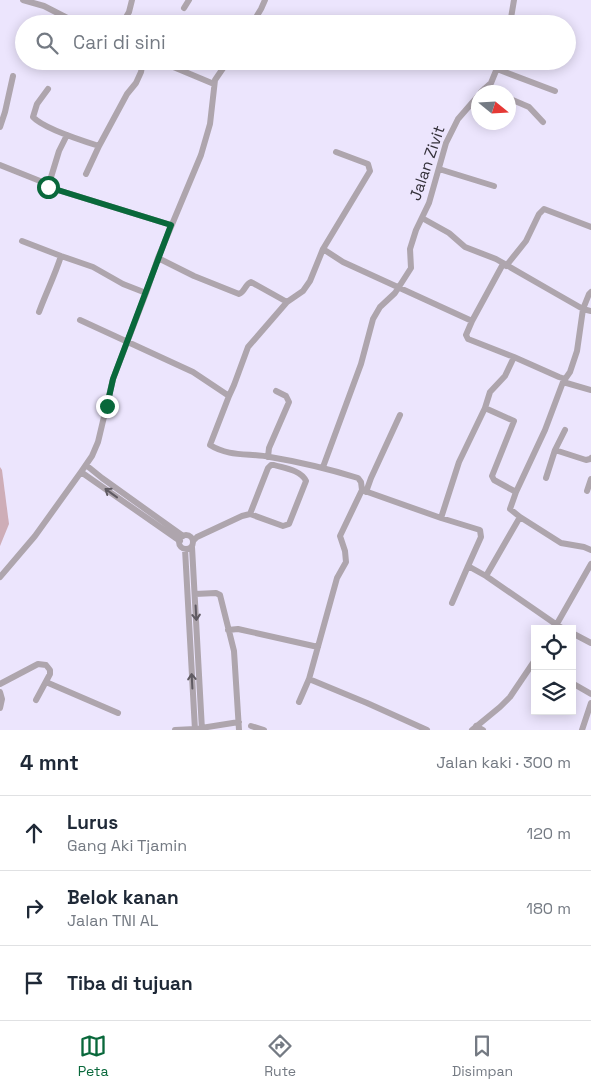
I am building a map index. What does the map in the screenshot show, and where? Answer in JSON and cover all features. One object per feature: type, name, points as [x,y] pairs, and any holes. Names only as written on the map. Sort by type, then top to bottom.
[{"type":"street","points":[[23,0],[44,6],[62,15]]},
{"type":"street","points":[[127,15],[132,0]]},
{"type":"street","points":[[184,8],[189,0]]},
{"type":"street","points":[[257,15],[264,0]]},
{"type":"street","points":[[512,15],[514,0]]},
{"type":"street","points":[[86,174],[99,146],[127,94],[136,83],[141,70]]},
{"type":"street","points":[[181,70],[214,84]]},
{"type":"street","points":[[0,577],[35,536],[86,465],[98,442],[113,379],[158,258],[203,147],[210,124],[214,84],[222,70]]},
{"type":"street","points":[[489,85],[497,70]]},
{"type":"street","points":[[500,70],[555,92]]},
{"type":"street","points":[[0,127],[12,76]]},
{"type":"street","points":[[48,89],[37,104],[33,117],[37,121],[67,135],[99,146]]},
{"type":"street","points":[[516,101],[529,107],[543,122]]},
{"type":"street","name":"Jalan Zivit","points":[[323,467],[361,364],[373,320],[380,307],[395,293],[411,268],[410,249],[416,230],[429,203],[446,143],[458,119],[471,104]]},
{"type":"street","points":[[48,187],[59,151],[67,135]]},
{"type":"street","points":[[336,152],[368,164],[370,171],[323,249],[310,281],[303,291],[287,302],[248,347],[210,444],[217,450],[240,455],[268,456],[323,467],[358,478],[364,491]]},
{"type":"street","points":[[0,166],[40,181],[48,187],[171,225]]},
{"type":"street","points":[[439,169],[494,186]]},
{"type":"street","points":[[591,227],[544,209],[539,214],[526,241],[504,265],[466,335],[468,339],[591,390]]},
{"type":"street","points":[[422,218],[449,233],[465,247],[496,260],[583,309],[591,311]]},
{"type":"street","points":[[22,241],[93,267],[123,284],[146,292]]},
{"type":"street","points":[[323,249],[343,262],[472,321]]},
{"type":"street","points":[[40,312],[61,256]]},
{"type":"street","points":[[158,258],[194,276],[239,294],[251,282],[287,302]]},
{"type":"street","points":[[591,292],[583,309],[577,351],[570,372],[564,380],[546,430],[516,492],[510,509],[561,543],[591,550]]},
{"type":"street","points":[[80,320],[193,372],[229,396]]},
{"type":"street","points":[[441,518],[460,462],[485,408],[490,392],[505,376],[514,357]]},
{"type":"street","points":[[268,456],[269,448],[289,402],[286,396],[276,391]]},
{"type":"street","points":[[485,408],[514,421],[492,476],[494,480],[516,492]]},
{"type":"street","points":[[299,702],[309,679],[338,578],[346,562],[340,536],[371,478],[400,415]]},
{"type":"street","points":[[546,478],[555,450],[565,430]]},
{"type":"street","points":[[555,450],[586,460],[591,458]]},
{"type":"street","points":[[86,465],[181,538]]},
{"type":"street","points":[[185,549],[190,549],[194,541],[242,516],[250,514],[283,526],[289,524],[306,481],[305,477],[299,473],[271,465],[268,468],[250,514]]},
{"type":"street","points":[[81,472],[129,506],[181,538]]},
{"type":"street","points":[[587,491],[591,479]]},
{"type":"street","points":[[364,491],[480,530],[481,536],[452,603]]},
{"type":"street","points":[[129,506],[134,500]]},
{"type":"street","points":[[486,576],[520,517]]},
{"type":"street","points":[[181,538],[186,535],[194,541]]},
{"type":"street","points":[[181,538],[181,546],[185,549],[199,729]]},
{"type":"street","points":[[194,541],[199,729]]},
{"type":"street","points":[[556,625],[591,564]]},
{"type":"street","points":[[468,566],[486,576],[552,625]]},
{"type":"street","points":[[195,594],[216,593],[220,595],[234,651],[239,730]]},
{"type":"street","points":[[228,630],[238,629],[318,647]]},
{"type":"street","points":[[576,635],[591,643]]},
{"type":"street","points":[[0,684],[38,664],[42,664],[50,670],[50,677],[36,700]]},
{"type":"street","points":[[474,728],[510,697],[531,666]]},
{"type":"street","points":[[309,679],[427,730]]},
{"type":"street","points":[[46,682],[118,714]]},
{"type":"street","points":[[576,686],[591,694]]},
{"type":"street","points":[[0,692],[2,699],[0,708]]},
{"type":"street","points":[[582,730],[591,703]]},
{"type":"street","points":[[175,730],[199,729],[239,722]]},
{"type":"street","points":[[251,726],[264,730]]},
{"type":"street","points":[[474,728],[483,730]]},
{"type":"shaded area","points":[[0,467],[2,470],[9,524],[0,546]]},
{"type":"route","points":[[48,187],[171,225],[113,379],[107,406]]}]
